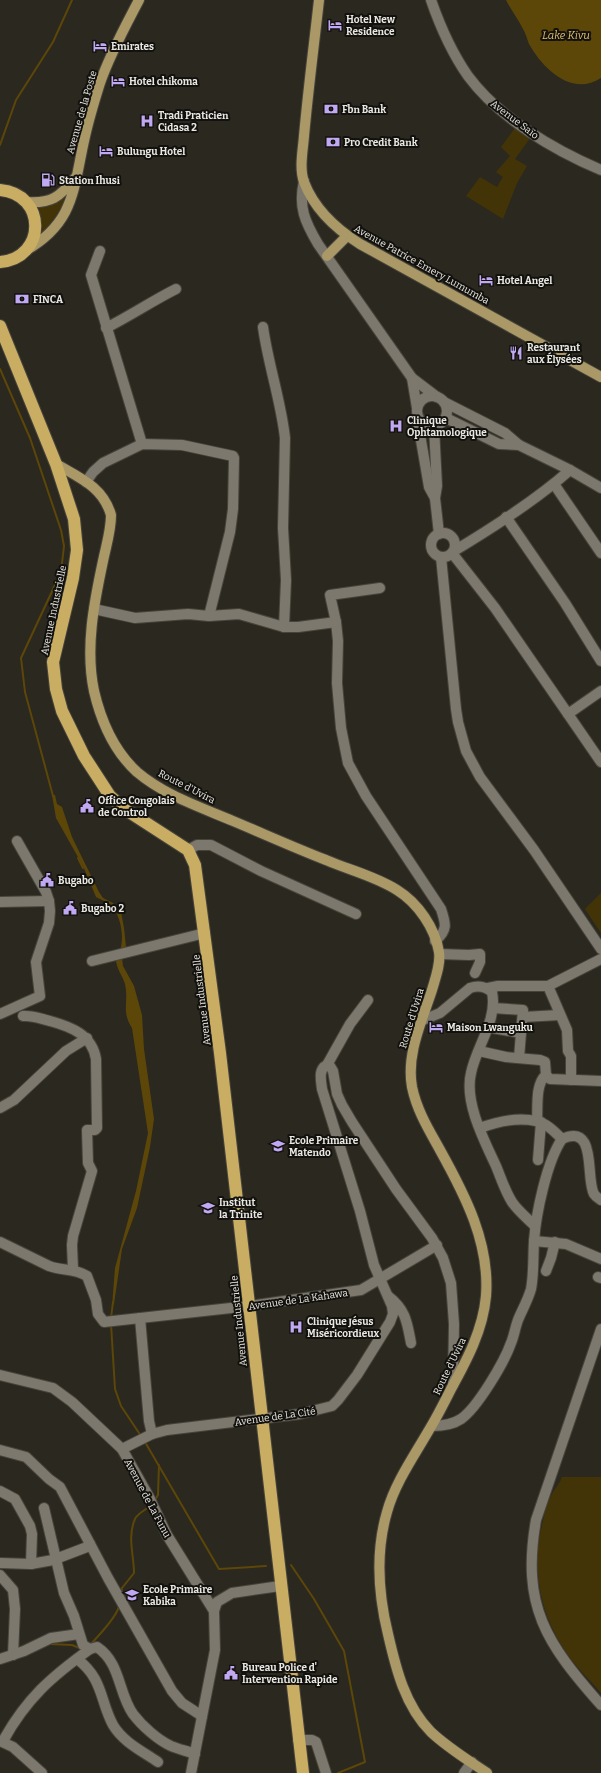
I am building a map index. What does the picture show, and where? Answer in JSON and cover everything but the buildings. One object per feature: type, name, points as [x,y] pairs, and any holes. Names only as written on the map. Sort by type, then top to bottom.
[{"type":"highway","points":[[0,190],[17,194],[26,202],[32,211],[35,227],[34,237],[25,251],[17,258],[3,262],[0,272]]},
{"type":"highway","name":"Avenue Industrielle","points":[[0,326],[56,464],[74,519],[77,550],[73,578],[54,662],[58,702],[84,756],[110,796],[123,808],[188,850],[195,866],[205,933],[303,1773]]},
{"type":"main road","name":"Avenue de la Poste","points":[[26,202],[42,202],[58,197],[64,192],[77,175],[84,140],[101,81],[116,45],[139,0]]},
{"type":"main road","name":"Avenue Patrice Emery Lumumba","points":[[319,0],[302,152],[304,181],[328,220],[347,236],[601,377]]},
{"type":"main road","points":[[25,251],[45,239],[66,214],[71,202],[77,175]]},
{"type":"main road","points":[[327,256],[347,236]]},
{"type":"main road","name":"Route d'Uvira","points":[[56,464],[86,482],[101,494],[106,501],[111,515],[90,636],[92,672],[94,690],[106,729],[135,770],[157,787],[196,806],[325,860],[369,876],[396,889],[408,898],[427,919],[440,954],[436,976],[410,1063],[410,1075],[416,1102],[424,1123],[470,1208],[481,1242],[486,1275],[485,1304],[479,1329],[463,1367],[432,1426],[399,1482],[387,1511],[380,1546],[380,1601],[396,1668],[408,1698],[429,1729],[443,1742],[487,1773]]},
{"type":"street","name":"Avenue Saïo","points":[[431,0],[450,46],[469,78],[489,99],[504,113],[544,140],[582,162],[601,170]]},
{"type":"street","points":[[304,181],[300,201],[310,230],[412,378],[441,399],[505,433],[519,445],[570,470],[601,488]]},
{"type":"street","points":[[100,251],[91,275],[142,444]]},
{"type":"street","points":[[106,328],[127,318],[155,299],[176,289]]},
{"type":"street","points":[[263,327],[267,355],[285,438],[283,528],[286,580],[284,627]]},
{"type":"street","points":[[412,378],[429,487],[435,498]]},
{"type":"street","points":[[430,396],[441,399],[447,408],[446,418],[434,427],[423,424],[417,412],[423,399],[430,396]]},
{"type":"street","points":[[446,418],[500,444],[519,445]]},
{"type":"street","points":[[434,427],[437,486],[435,498],[439,534]]},
{"type":"street","points":[[86,482],[103,463],[142,444],[182,445],[230,454],[234,458],[233,509],[230,532],[209,616]]},
{"type":"street","points":[[570,470],[554,484],[506,517],[453,552],[446,557],[441,557],[435,554],[430,547],[432,539],[439,534],[447,534],[453,539],[455,543],[453,552],[495,608],[601,762]]},
{"type":"street","points":[[554,484],[601,553]]},
{"type":"street","points":[[506,517],[565,603],[601,661]]},
{"type":"street","points":[[441,557],[456,709],[466,751],[480,776],[534,850],[601,949]]},
{"type":"street","points":[[380,588],[330,595],[336,622],[338,641],[337,683],[341,728],[348,763],[366,796],[441,909],[445,924],[443,933],[435,941]]},
{"type":"street","points":[[94,609],[135,618],[188,614],[209,616],[239,614],[284,627],[298,627],[336,622]]},
{"type":"street","points":[[568,714],[601,691]]},
{"type":"street","points":[[0,1014],[40,996],[36,962],[49,923],[50,911],[46,892],[17,841]]},
{"type":"street","points":[[188,850],[197,845],[211,845],[261,871],[356,914]]},
{"type":"street","points":[[0,902],[49,901]]},
{"type":"street","points":[[92,961],[114,957],[205,933]]},
{"type":"street","points":[[440,954],[480,954],[480,962],[475,972]]},
{"type":"street","points":[[423,1020],[440,1013],[470,988],[476,986],[488,988],[498,986],[548,986],[601,959]]},
{"type":"street","points":[[548,986],[558,1006],[568,1036],[568,1051],[571,1056],[571,1080]]},
{"type":"street","points":[[488,988],[492,992],[493,1008],[470,1074],[470,1086],[474,1113],[508,1195],[513,1204],[536,1226]]},
{"type":"street","name":"Avenue de La Cité","points":[[122,1449],[145,1437],[173,1430],[314,1412],[332,1406],[357,1375],[390,1322],[393,1314],[392,1306],[380,1279],[322,1088],[320,1075],[322,1069],[327,1065],[350,1024],[368,1000]]},
{"type":"street","points":[[493,1008],[523,1010],[519,1058]]},
{"type":"street","points":[[523,1017],[560,1015]]},
{"type":"street","points":[[0,1242],[49,1266],[57,1269],[73,1270],[73,1236],[92,1171],[88,1164],[87,1130],[95,1130],[97,1128],[95,1050],[87,1038],[62,1024],[30,1016],[22,1016]]},
{"type":"street","points":[[487,1027],[520,1033]]},
{"type":"street","points":[[0,1108],[14,1100],[66,1051],[87,1038]]},
{"type":"street","points":[[479,1051],[519,1058],[537,1059],[545,1062],[546,1075],[550,1079],[601,1081]]},
{"type":"street","points":[[327,1065],[330,1066],[332,1071],[337,1094],[352,1122],[396,1189],[437,1245],[451,1283],[454,1324],[453,1385]]},
{"type":"street","points":[[538,1160],[539,1087],[542,1078],[546,1075]]},
{"type":"street","points":[[480,1128],[522,1119],[539,1122],[549,1127],[562,1138]]},
{"type":"street","points":[[432,1426],[450,1424],[461,1419],[470,1412],[507,1353],[531,1289],[534,1241],[541,1197],[557,1146],[562,1138],[573,1136],[581,1138],[585,1143],[588,1150],[591,1186],[595,1196],[601,1200]]},
{"type":"street","points":[[534,1241],[566,1244],[601,1259]]},
{"type":"street","points":[[546,1271],[552,1258],[555,1242]]},
{"type":"street","name":"Avenue de La Kahawa","points":[[73,1270],[87,1276],[96,1300],[98,1314],[104,1322],[249,1306],[360,1290],[437,1245]]},
{"type":"street","points":[[388,1296],[401,1308],[407,1321],[411,1343]]},
{"type":"street","points":[[140,1318],[149,1421],[145,1437]]},
{"type":"street","points":[[601,1329],[536,1520],[531,1547],[533,1597],[548,1636],[558,1652],[601,1705]]},
{"type":"street","name":"Avenue de La Funu","points":[[0,1375],[53,1388],[72,1402],[122,1449],[149,1497],[171,1541],[214,1611]]},
{"type":"street","points":[[0,1450],[26,1457],[31,1460],[48,1479],[60,1487],[120,1599],[172,1691],[182,1703],[202,1716]]},
{"type":"street","points":[[0,1491],[15,1499],[30,1526],[32,1534],[31,1564]]},
{"type":"street","points":[[44,1508],[64,1593],[74,1616],[79,1634],[87,1648]]},
{"type":"street","points":[[0,1563],[31,1564],[56,1560],[87,1547],[90,1544]]},
{"type":"street","points":[[0,1575],[12,1590],[15,1609],[13,1655]]},
{"type":"street","points":[[191,1773],[215,1650],[214,1611],[217,1602],[232,1593],[280,1586]]},
{"type":"street","points":[[0,1659],[13,1655],[51,1638],[79,1634]]},
{"type":"street","points":[[42,1773],[13,1747],[2,1741],[16,1718],[39,1690],[87,1648],[98,1647],[111,1661],[133,1714],[143,1724],[171,1746],[195,1754]]},
{"type":"street","points":[[77,1658],[84,1664],[100,1687],[113,1724],[122,1737],[158,1762]]},
{"type":"street","points":[[298,1740],[312,1740],[316,1742],[325,1770]]},
{"type":"street","points":[[464,1773],[472,1762]]},
{"type":"shaded area","points":[[517,125],[531,137],[515,159],[527,166],[517,183],[503,219],[466,196],[480,177],[497,187],[503,177],[496,172],[510,156],[501,147]]},
{"type":"shaded area","points":[[63,199],[65,200],[57,215],[38,236],[41,224],[39,206],[53,204]]},
{"type":"shaded area","points":[[601,893],[601,933],[585,909]]},
{"type":"shaded area","points":[[562,1477],[601,1477],[601,1693],[572,1661],[555,1634],[548,1619],[540,1587],[538,1571],[539,1538],[548,1502]]},
{"type":"water","name":"Lake Kivu","points":[[506,0],[601,0],[601,78],[590,83],[579,84],[559,78],[550,71],[542,63],[529,44],[524,31]]},
{"type":"water","points":[[52,795],[55,795],[57,804],[62,807],[72,837],[99,892],[103,898],[113,903],[121,912],[126,947],[122,958],[123,966],[134,986],[142,1015],[144,1049],[154,1119],[150,1147],[137,1208],[122,1249],[114,1304],[112,1306],[115,1268],[136,1191],[148,1133],[132,1028],[126,1012],[125,984],[116,961],[122,942],[119,918],[110,904],[96,897],[83,866],[56,818]]},
{"type":"waterway","points":[[0,145],[16,100],[53,42],[72,0]]},
{"type":"waterway","points":[[0,369],[30,438],[61,530],[64,546],[61,572],[21,658],[25,692],[53,796]]},
{"type":"waterway","points":[[78,858],[83,868]]},
{"type":"waterway","points":[[111,1318],[113,1302]]},
{"type":"waterway","points":[[111,1324],[115,1389],[121,1406],[141,1436]]},
{"type":"waterway","points":[[145,1442],[219,1569],[266,1566]]},
{"type":"waterway","points":[[155,1500],[158,1495],[159,1465]]},
{"type":"waterway","points":[[121,1594],[122,1588],[134,1573],[131,1532],[135,1519],[137,1515],[150,1506]]},
{"type":"waterway","points":[[291,1565],[314,1599],[344,1651],[365,1762],[338,1773]]},
{"type":"waterway","points":[[91,1644],[115,1615],[119,1606]]},
{"type":"waterway","points":[[50,1644],[72,1645],[82,1649]]},
{"type":"place","name":"Hotel New Residence","points":[[335,25]]},
{"type":"place","name":"Emirates","points":[[100,46]]},
{"type":"place","name":"Hotel chikoma","points":[[118,81]]},
{"type":"place","name":"Fbn Bank","points":[[331,109]]},
{"type":"place","name":"Tradi Praticien Cidasa 2","points":[[147,121]]},
{"type":"place","name":"Pro Credit Bank","points":[[333,142]]},
{"type":"place","name":"Bulungu Hotel","points":[[106,151]]},
{"type":"place","name":"Station Ihusi","points":[[48,180]]},
{"type":"place","name":"Hotel Angel","points":[[486,280]]},
{"type":"place","name":"FINCA","points":[[22,299]]},
{"type":"place","name":"Restaurant aux Élysées","points":[[516,353]]},
{"type":"place","name":"Clinique Ophtamologique","points":[[396,426]]},
{"type":"place","name":"Office Congolais de Control","points":[[87,806]]},
{"type":"place","name":"Bugabo","points":[[47,880]]},
{"type":"place","name":"Bugabo 2","points":[[70,908]]},
{"type":"place","name":"Maison Lwanguku","points":[[436,1027]]},
{"type":"place","name":"Ecole Primaire Matendo","points":[[278,1146]]},
{"type":"place","name":"Institut la Trinite","points":[[208,1208]]},
{"type":"place","name":"Clinique Jésus Miséricordieux","points":[[296,1327]]},
{"type":"place","name":"Ecole Primaire Kabika","points":[[132,1595]]},
{"type":"place","name":"Bureau Police d' Intervention Rapide","points":[[231,1673]]}]
